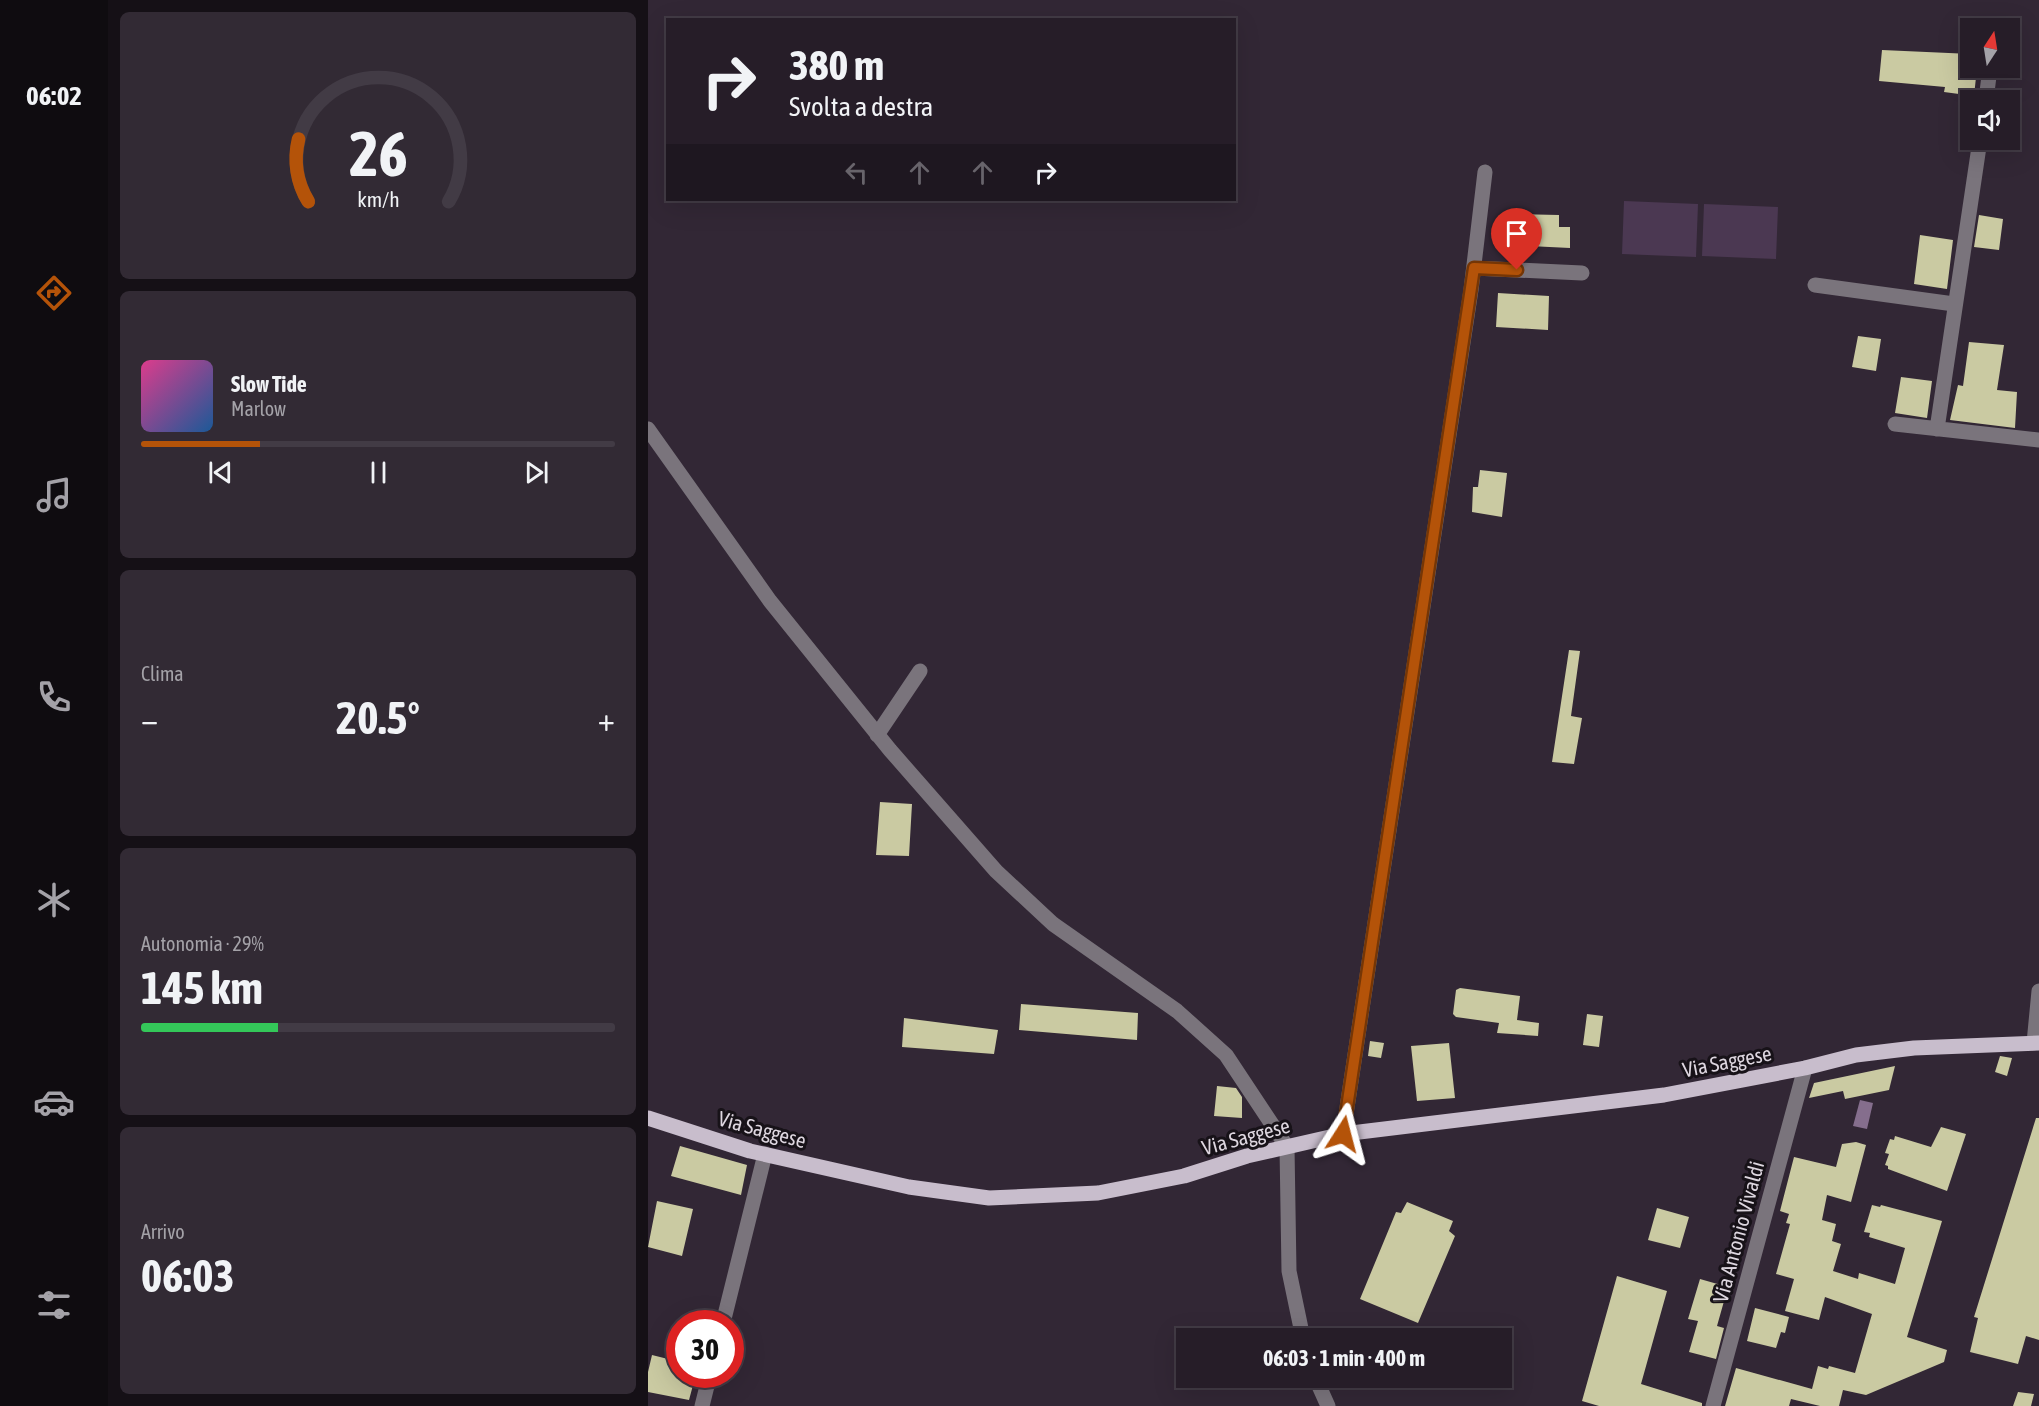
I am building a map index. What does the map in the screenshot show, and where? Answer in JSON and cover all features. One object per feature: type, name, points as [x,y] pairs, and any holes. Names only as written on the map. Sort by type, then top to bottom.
[{"type":"main road","name":"Via Saggese","points":[[648,1119],[765,1154],[909,1187],[989,1198],[1098,1193],[1184,1176],[1343,1134],[1664,1095],[1805,1068],[1856,1055],[1914,1048],[2037,1043]]},
{"type":"street","points":[[1937,429],[1978,150]]},
{"type":"street","points":[[1343,1134],[1474,268],[1485,172]]},
{"type":"street","points":[[1474,268],[1582,273]]},
{"type":"street","points":[[1815,285],[1954,304]]},
{"type":"street","points":[[1895,424],[2039,440]]},
{"type":"street","points":[[648,429],[770,601],[877,735],[996,871],[1053,924],[1177,1011],[1226,1055],[1287,1147],[1289,1271],[1300,1328]]},
{"type":"street","points":[[877,735],[920,671]]},
{"type":"street","points":[[2037,1043],[2039,992]]},
{"type":"street","name":"Via Antonio Vivaldi","points":[[1713,1406],[1805,1068]]},
{"type":"street","points":[[726,1310],[765,1154]]},
{"type":"street","points":[[702,1406],[706,1388]]},
{"type":"street","points":[[1321,1388],[1328,1406]]},
{"type":"shaded area","points":[[1624,201],[1698,204],[1696,257],[1622,254]]},
{"type":"shaded area","points":[[1704,204],[1778,207],[1776,259],[1702,256]]},
{"type":"shaded area","points":[[1860,1100],[1873,1103],[1867,1129],[1853,1126]]},
{"type":"building","points":[[1882,50],[1960,54],[1960,78],[1976,78],[1975,90],[1960,90],[1960,94],[1944,92],[1945,87],[1879,81]]},
{"type":"building","points":[[1508,214],[1559,215],[1559,227],[1570,227],[1570,248],[1508,245]]},
{"type":"building","points":[[1979,215],[2003,219],[1999,250],[1974,247]]},
{"type":"building","points":[[1920,235],[1953,240],[1947,289],[1914,284]]},
{"type":"building","points":[[1498,293],[1549,296],[1548,330],[1496,327]]},
{"type":"building","points":[[1858,336],[1881,339],[1876,371],[1852,367]]},
{"type":"building","points":[[1969,342],[2004,345],[1997,390],[2017,392],[2015,428],[1950,420],[1958,385],[1963,386]]},
{"type":"building","points":[[1901,377],[1932,381],[1927,418],[1895,413]]},
{"type":"building","points":[[1480,470],[1507,473],[1502,517],[1472,512],[1473,487],[1478,487]]},
{"type":"building","points":[[1569,650],[1580,651],[1571,716],[1582,718],[1574,764],[1552,762]]},
{"type":"building","points":[[880,802],[912,804],[909,856],[876,855]]},
{"type":"building","points":[[1460,988],[1520,996],[1517,1020],[1539,1023],[1538,1036],[1497,1033],[1499,1023],[1456,1017],[1453,1014],[1456,990]]},
{"type":"building","points":[[1021,1004],[1138,1013],[1137,1040],[1019,1030]]},
{"type":"building","points":[[1587,1014],[1603,1016],[1599,1047],[1583,1045]]},
{"type":"building","points":[[904,1018],[998,1030],[994,1054],[902,1047]]},
{"type":"building","points":[[1370,1041],[1384,1043],[1381,1058],[1368,1056]]},
{"type":"building","points":[[1449,1043],[1455,1098],[1417,1101],[1411,1046]]},
{"type":"building","points":[[2000,1056],[2012,1058],[2007,1076],[1995,1072]]},
{"type":"building","points":[[1895,1066],[1889,1090],[1845,1099],[1843,1091],[1809,1098],[1814,1083]]},
{"type":"building","points":[[1217,1086],[1236,1088],[1242,1097],[1242,1118],[1214,1116]]},
{"type":"building","points":[[2036,1118],[2039,1118],[2039,1340],[2026,1336],[2018,1364],[1970,1352],[1978,1318],[1974,1317]]},
{"type":"building","points":[[1941,1127],[1966,1134],[1947,1191],[1888,1169],[1885,1165],[1889,1154],[1885,1153],[1890,1139],[1894,1140],[1895,1136],[1931,1147]]},
{"type":"building","points":[[1856,1142],[1866,1145],[1851,1202],[1827,1195],[1822,1220],[1836,1224],[1832,1241],[1841,1244],[1833,1271],[1858,1279],[1859,1273],[1895,1284],[1905,1248],[1869,1237],[1870,1233],[1864,1232],[1872,1205],[1880,1207],[1881,1205],[1942,1221],[1907,1337],[1947,1350],[1944,1362],[1866,1395],[1843,1390],[1839,1406],[1820,1406],[1791,1399],[1789,1406],[1725,1406],[1736,1368],[1812,1389],[1818,1366],[1828,1369],[1829,1366],[1855,1373],[1872,1314],[1825,1297],[1819,1320],[1785,1311],[1794,1279],[1776,1274],[1790,1224],[1786,1223],[1789,1214],[1780,1211],[1794,1157],[1836,1167],[1842,1144]]},
{"type":"building","points":[[680,1146],[747,1165],[741,1195],[671,1176]]},
{"type":"building","points":[[657,1201],[693,1209],[682,1256],[648,1247]]},
{"type":"building","points":[[1407,1202],[1453,1221],[1449,1231],[1455,1236],[1418,1323],[1360,1299],[1396,1212],[1401,1213]]},
{"type":"building","points":[[1657,1208],[1689,1217],[1680,1248],[1648,1240]]},
{"type":"building","points":[[1617,1276],[1667,1291],[1641,1384],[1702,1403],[1702,1406],[1599,1406],[1582,1401]]},
{"type":"building","points":[[1700,1279],[1728,1287],[1717,1326],[1724,1328],[1716,1359],[1689,1352],[1698,1321],[1688,1319]]},
{"type":"building","points":[[1755,1308],[1789,1317],[1785,1333],[1781,1332],[1776,1348],[1747,1341]]},
{"type":"building","points":[[652,1355],[666,1358],[666,1388],[692,1388],[689,1400],[648,1392],[648,1372]]},
{"type":"building","points":[[2018,1392],[2034,1394],[2031,1406],[2013,1406]]},
{"type":"route","points":[[1343,1134],[1474,268],[1517,270]]}]
